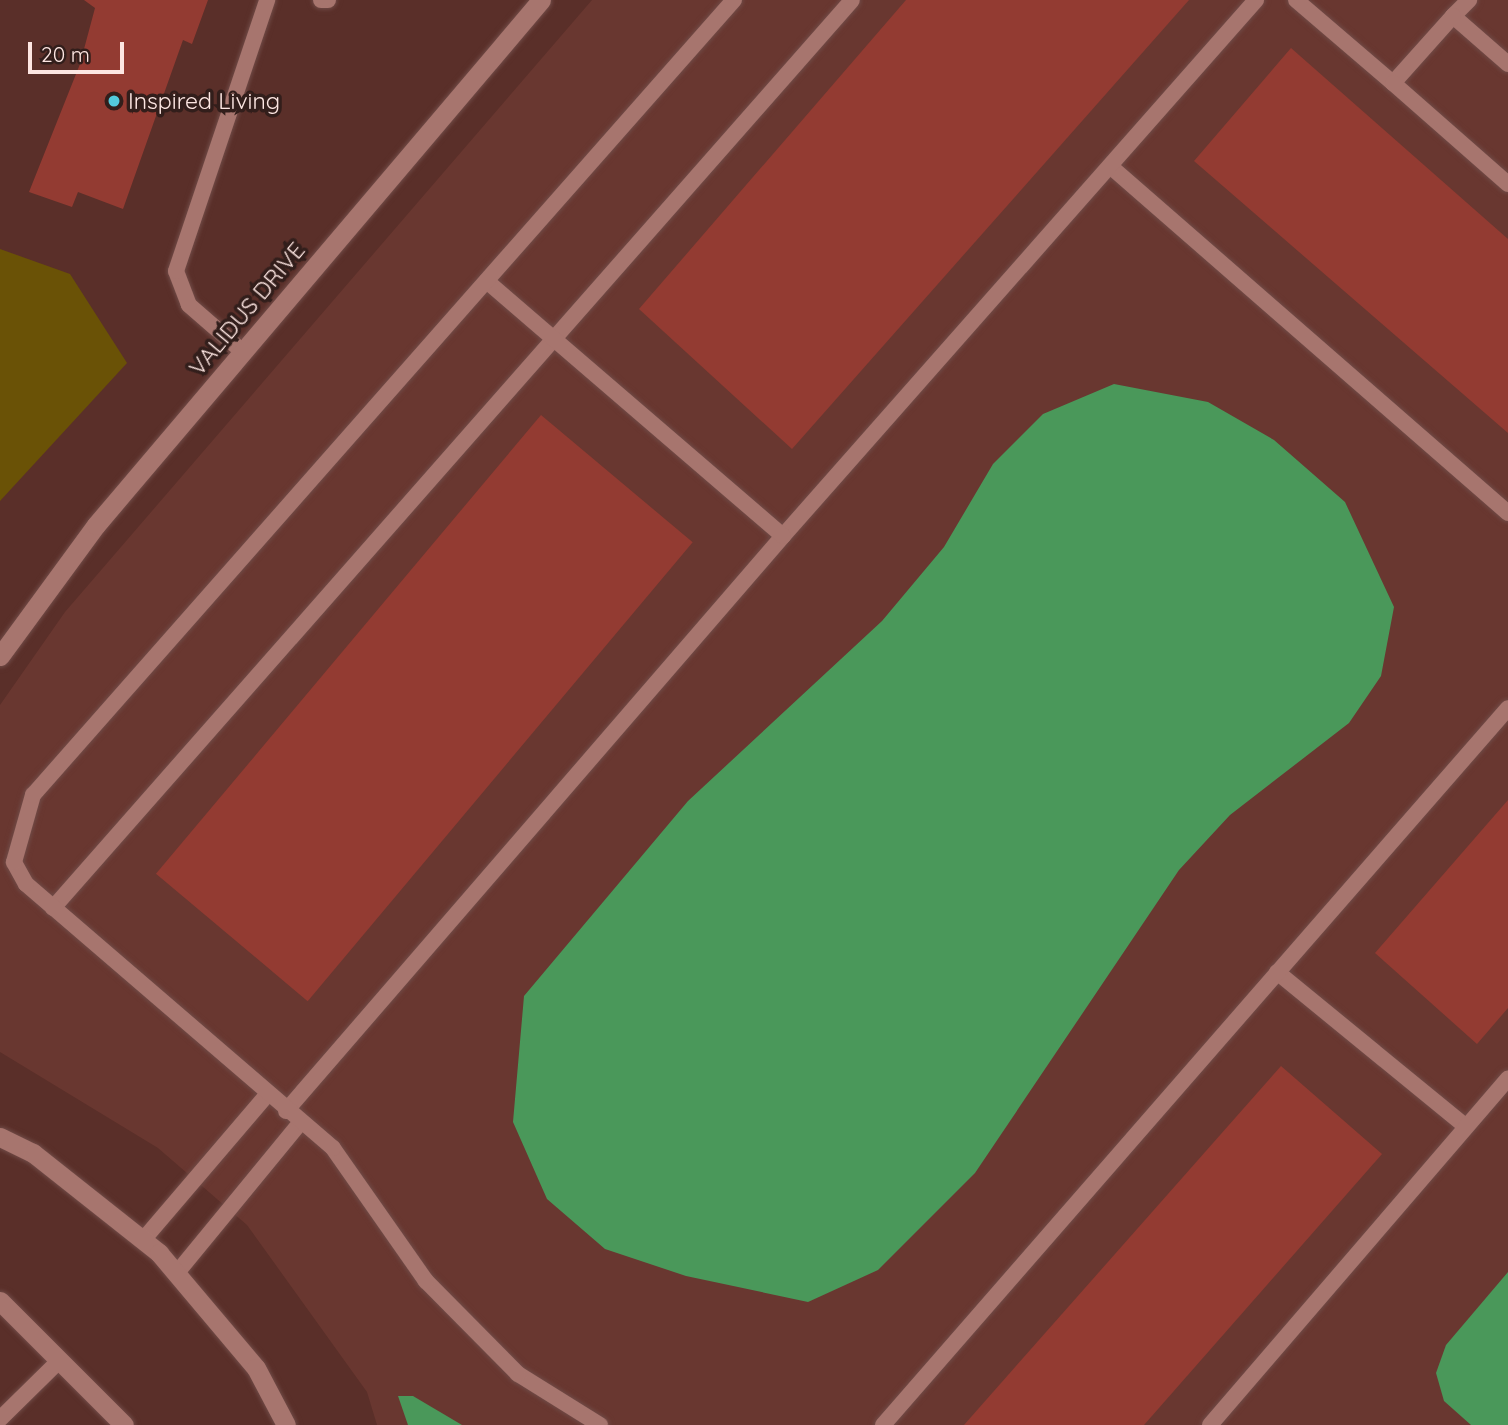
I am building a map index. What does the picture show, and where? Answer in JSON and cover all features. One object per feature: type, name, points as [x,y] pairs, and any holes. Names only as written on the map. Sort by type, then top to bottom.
[{"type":"street","name":"VALIDUS DRIVE","points":[[0,656],[48,585],[541,0]]},
{"type":"street","points":[[0,1137],[33,1153],[142,1240],[176,1274],[257,1368],[286,1425]]},
{"type":"street","points":[[0,1301],[124,1425]]},
{"type":"lane","points":[[243,352],[189,306],[176,271],[267,0]]},
{"type":"lane","points":[[321,0],[328,0]]},
{"type":"lane","points":[[600,1425],[518,1374],[461,1319],[333,1148],[267,1095],[26,884],[14,862],[33,795],[734,0]]},
{"type":"lane","points":[[53,908],[852,0]]},
{"type":"lane","points":[[286,1111],[783,536],[1256,0]]},
{"type":"lane","points":[[1296,0],[1508,184]]},
{"type":"lane","points":[[1393,83],[1468,0]]},
{"type":"lane","points":[[1453,16],[1508,64]]},
{"type":"lane","points":[[1110,166],[1508,513]]},
{"type":"lane","points":[[487,281],[783,536]]},
{"type":"lane","points":[[883,1425],[1508,708]]},
{"type":"lane","points":[[1277,972],[1465,1126]]},
{"type":"lane","points":[[1210,1425],[1508,1078]]},
{"type":"lane","points":[[142,1240],[267,1095]]},
{"type":"lane","points":[[176,1274],[301,1122]]},
{"type":"lane","points":[[0,1419],[59,1361]]},
{"type":"shaded area","points":[[592,0],[1508,0],[1508,1425],[377,1425],[367,1392],[247,1225],[158,1148],[0,1052],[0,705],[65,612]]},
{"type":"shaded area","points":[[0,249],[70,274],[127,363],[0,501]]},
{"type":"shaded area","points":[[1114,384],[1208,402],[1274,440],[1345,502],[1394,607],[1381,676],[1349,723],[1230,815],[1179,870],[975,1173],[878,1270],[808,1302],[686,1276],[605,1249],[547,1199],[513,1122],[524,996],[688,801],[882,621],[944,547],[993,464],[1043,414]]},
{"type":"shaded area","points":[[1508,1272],[1508,1425],[1471,1425],[1444,1401],[1436,1373],[1446,1345]]},
{"type":"shaded area","points":[[398,1396],[413,1396],[462,1425],[408,1425]]},
{"type":"building","name":"Inspired Living","points":[[84,0],[208,0],[192,44],[183,40],[123,209],[78,192],[72,207],[29,192],[80,64],[95,8]]},
{"type":"building","points":[[906,0],[1189,0],[792,449],[639,309]]},
{"type":"building","points":[[1291,48],[1508,239],[1508,433],[1194,161]]},
{"type":"building","points":[[541,415],[693,542],[308,1001],[156,874]]},
{"type":"building","points":[[1508,800],[1508,1008],[1477,1044],[1375,953]]},
{"type":"building","points":[[1281,1066],[1382,1154],[1144,1425],[964,1425]]},
{"type":"place","name":"Inspired Living","points":[[114,101]]}]
